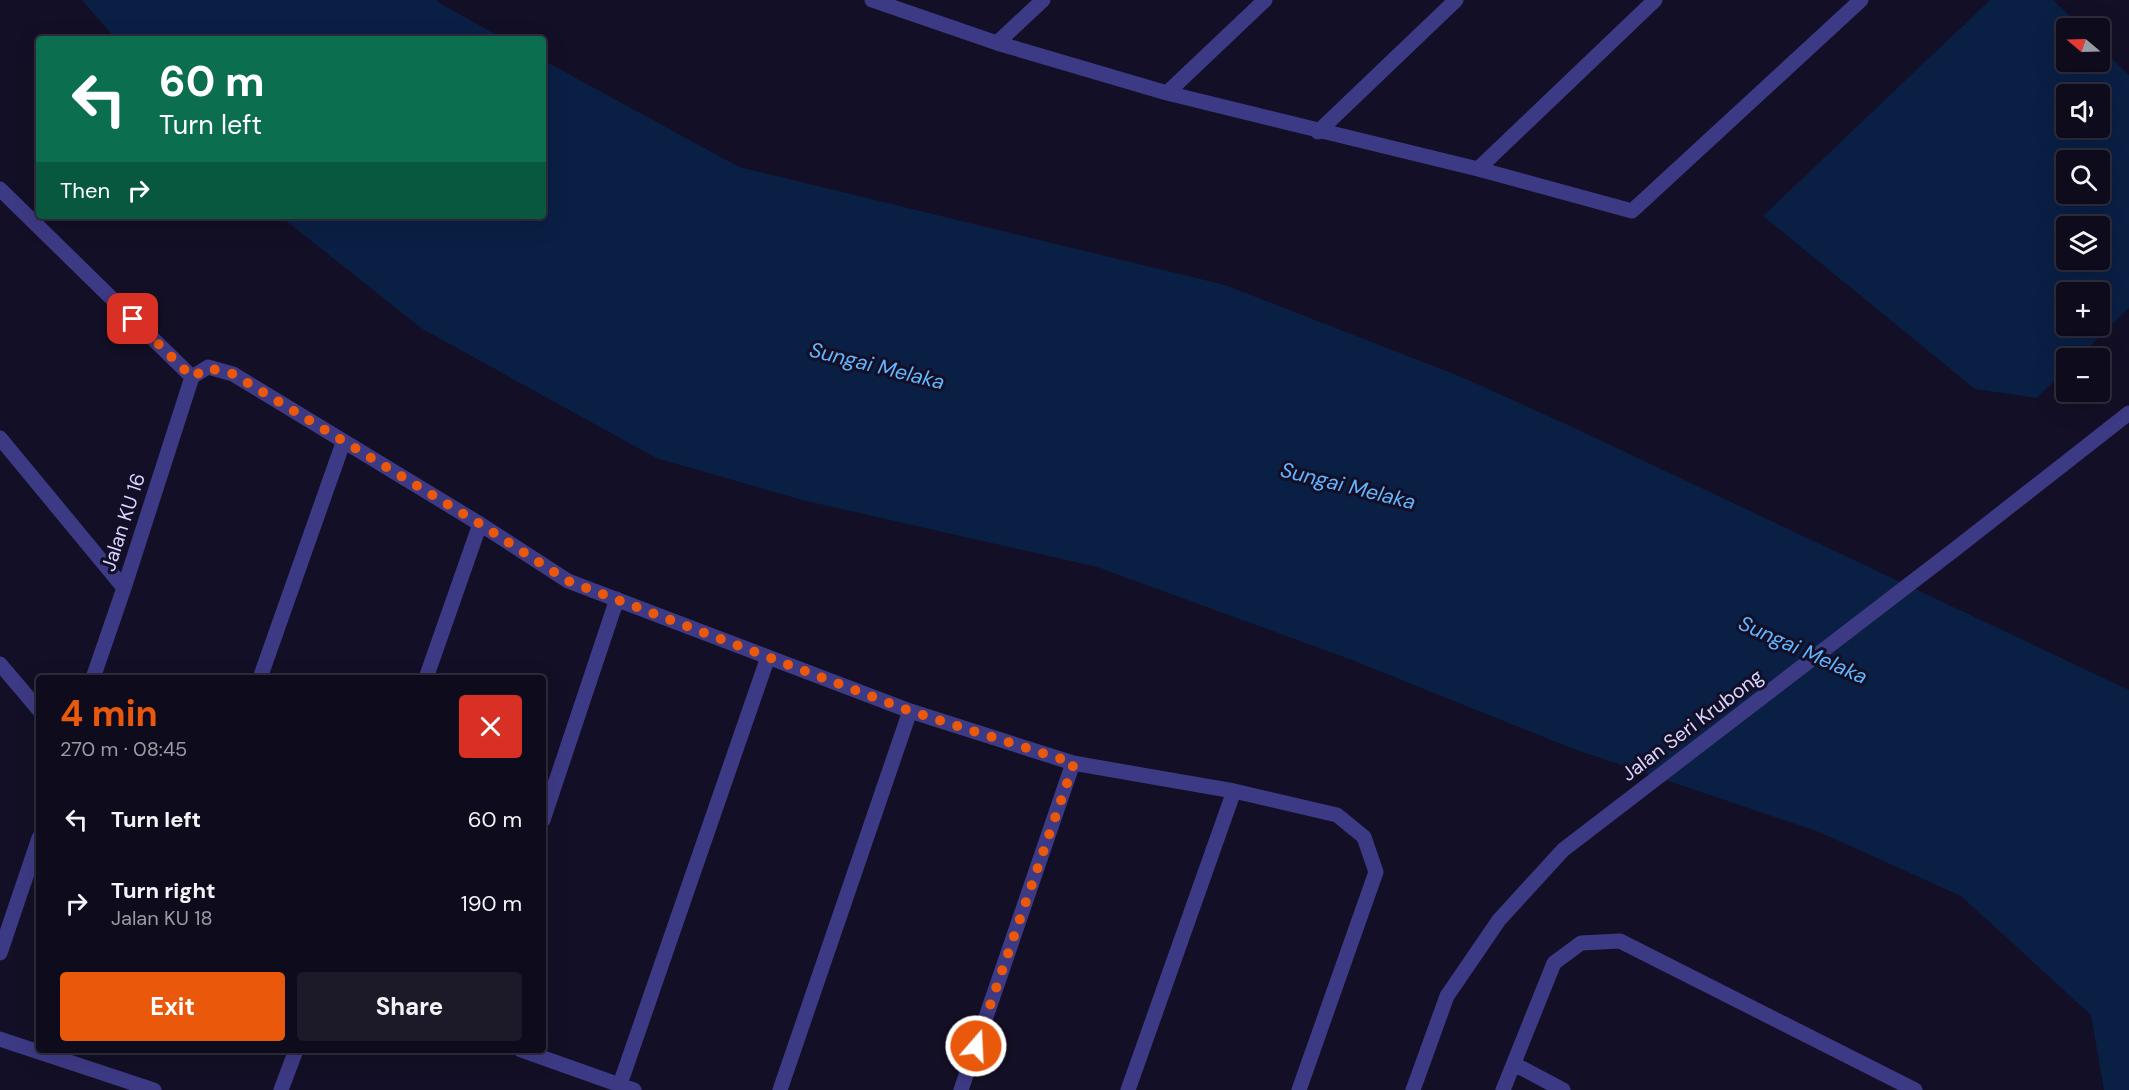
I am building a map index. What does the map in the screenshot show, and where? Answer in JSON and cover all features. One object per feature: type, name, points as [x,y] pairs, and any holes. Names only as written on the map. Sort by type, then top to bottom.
[{"type":"street","points":[[872,0],[997,43],[1167,93],[1318,132],[1478,169],[1632,211],[1861,0]]},
{"type":"street","points":[[997,43],[1043,0]]},
{"type":"street","points":[[1167,93],[1265,0]]},
{"type":"street","points":[[1318,132],[1456,0]]},
{"type":"street","points":[[1478,169],[1655,0]]},
{"type":"street","points":[[0,189],[192,377],[208,368],[233,374],[343,443],[480,524],[568,581],[910,711],[1074,763],[1234,790],[1337,816],[1364,837],[1376,872],[1299,1090]]},
{"type":"street","name":"Jalan KU 16","points":[[94,675],[192,377]]},
{"type":"street","name":"Jalan Seri Krubong","points":[[1413,1090],[1447,996],[1499,920],[1563,850],[2129,413]]},
{"type":"street","points":[[0,438],[124,588]]},
{"type":"street","points":[[261,675],[343,443]]},
{"type":"street","points":[[427,675],[480,524]]},
{"type":"street","points":[[546,811],[616,599]]},
{"type":"street","points":[[529,1053],[624,1088],[768,657]]},
{"type":"street","points":[[0,664],[36,706]]},
{"type":"street","points":[[780,1090],[910,711]]},
{"type":"street","points":[[961,1090],[1074,763]]},
{"type":"street","points":[[1128,1090],[1234,790]]},
{"type":"street","points":[[0,953],[32,882],[36,857]]},
{"type":"street","points":[[1503,1090],[1554,963],[1581,943],[1620,941],[1915,1090]]},
{"type":"street","points":[[0,1039],[36,1051]]},
{"type":"street","points":[[42,1053],[154,1090]]},
{"type":"street","points":[[281,1090],[295,1053]]},
{"type":"street","points":[[1514,1064],[1563,1090]]},
{"type":"water","points":[[82,0],[437,0],[499,36],[113,36]]},
{"type":"water","points":[[1990,0],[2053,0],[2072,18],[2056,18],[2056,72],[2110,72],[2110,57],[2129,75],[2129,308],[2110,327],[2110,282],[2056,282],[2056,336],[2100,336],[2088,348],[2056,348],[2056,380],[2037,398],[1975,389],[1763,216]]},
{"type":"water","name":"Sungai Melaka","points":[[546,62],[739,167],[1225,285],[1459,376],[1568,425],[2129,690],[2129,1090],[2104,1090],[2091,1015],[1961,896],[1819,832],[1571,748],[1352,660],[1097,567],[802,500],[656,458],[421,328],[284,219],[546,219]]},
{"type":"route","points":[[133,319],[192,377],[208,368],[233,374],[343,443],[480,524],[568,581],[910,711],[1074,763],[976,1046]]}]
